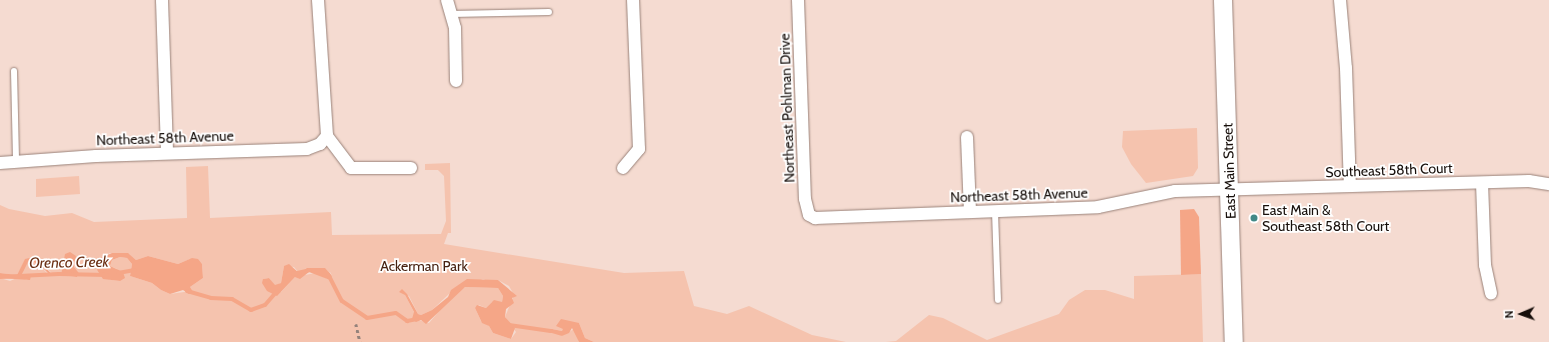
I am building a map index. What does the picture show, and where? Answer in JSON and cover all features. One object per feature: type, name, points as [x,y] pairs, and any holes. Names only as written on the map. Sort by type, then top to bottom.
[{"type":"main road","name":"East Main Street","points":[[1223,0],[1234,342]]},
{"type":"street","points":[[162,0],[167,153]]},
{"type":"street","points":[[318,0],[324,113],[327,136],[351,168],[411,168]]},
{"type":"street","points":[[447,0],[455,28],[456,81]]},
{"type":"street","points":[[623,168],[639,149],[634,0]]},
{"type":"street","name":"Northeast Pohlman Drive","points":[[798,0],[805,199],[809,215]]},
{"type":"street","points":[[1340,0],[1346,68],[1350,186]]},
{"type":"street","name":"Northeast 58th Avenue","points":[[0,163],[167,153],[307,149],[320,144],[327,136]]},
{"type":"street","points":[[967,137],[970,212]]},
{"type":"street","name":"Southeast 58th Court","points":[[1230,191],[1529,181],[1549,184]]},
{"type":"street","points":[[1482,183],[1485,265],[1491,293]]},
{"type":"street","name":"Northeast 58th Avenue","points":[[809,215],[824,219],[1098,207],[1125,203],[1163,192],[1230,191]]},
{"type":"lane","points":[[452,14],[549,12]]},
{"type":"lane","points":[[14,71],[16,161]]},
{"type":"lane","points":[[995,211],[998,300]]},
{"type":"path","points":[[356,324],[360,342]]},
{"type":"green space","points":[[1197,128],[1198,168],[1193,176],[1146,183],[1131,164],[1122,147],[1123,131]]},
{"type":"green space","name":"Ackerman Park","points":[[450,163],[451,233],[448,233],[444,244],[624,273],[684,271],[694,306],[727,314],[749,306],[812,335],[846,342],[594,342],[585,338],[579,323],[562,331],[552,329],[562,336],[574,329],[579,342],[0,342],[0,278],[10,281],[19,277],[27,280],[31,277],[22,274],[23,270],[28,262],[34,260],[47,273],[53,274],[36,259],[25,260],[17,275],[0,273],[0,205],[9,209],[45,216],[72,213],[94,222],[187,218],[186,167],[208,166],[210,218],[331,212],[332,235],[441,234],[446,221],[444,176],[438,170],[425,170],[425,164]],"holes":[[[110,253],[129,254],[136,260],[148,256],[178,264],[190,259],[202,264],[203,278],[190,287],[191,291],[170,294],[161,290],[152,283],[130,276],[132,264],[127,258],[120,257],[112,260],[110,266],[117,269],[120,281],[102,277],[97,270],[102,257]],[[65,258],[76,262],[74,267],[79,273],[77,277],[61,275]],[[284,266],[294,267],[300,274],[305,271],[330,272],[332,276],[330,280],[315,273],[295,277],[281,292],[263,279],[269,278],[275,286],[281,283]],[[483,279],[488,281],[498,280],[509,286],[514,295],[505,317],[516,332],[511,339],[493,333],[489,326],[481,321],[475,308],[479,305],[486,308],[492,302],[502,302],[503,296],[498,288],[465,287],[454,294],[429,323],[418,320],[405,295],[409,296],[418,314],[421,315],[432,310],[450,293]]]},
{"type":"green space","points":[[79,176],[80,194],[36,197],[36,179]]},
{"type":"green space","points":[[1201,274],[1203,342],[886,342],[896,341],[929,315],[943,318],[987,340],[1059,314],[1069,300],[1085,290],[1105,290],[1134,299],[1134,276]]},
{"type":"water","points":[[1194,209],[1199,217],[1201,274],[1181,275],[1180,210]]},
{"type":"water","points":[[70,252],[76,256],[74,267],[79,273],[77,277],[61,275],[65,254]]},
{"type":"water","points":[[112,253],[128,253],[136,260],[148,256],[178,264],[192,258],[198,259],[202,264],[203,278],[190,287],[193,292],[189,294],[183,290],[170,294],[161,290],[152,283],[130,276],[132,264],[127,258],[120,257],[112,260],[110,266],[123,272],[125,278],[120,281],[103,279],[97,270],[98,259]]},
{"type":"water","points":[[34,257],[54,276],[51,276],[42,267],[37,266],[33,260],[28,262],[22,274],[31,276],[30,280],[0,278],[0,273],[17,275],[25,259]]},
{"type":"water","points":[[289,264],[300,274],[307,268],[325,268],[332,276],[330,280],[309,272],[300,279],[295,277],[277,296],[267,291],[262,283],[263,279],[269,278],[275,285],[281,283],[284,266]]},
{"type":"water","points":[[467,279],[498,280],[517,296],[512,298],[514,303],[506,309],[505,317],[515,328],[511,339],[493,333],[489,326],[482,323],[475,308],[477,305],[486,308],[494,300],[502,302],[503,296],[498,288],[465,287],[426,324],[421,320],[416,322],[412,319],[414,312],[405,295],[399,292],[402,289],[407,294],[418,314],[421,315],[432,310],[448,297],[451,290]]},
{"type":"water","points":[[561,319],[579,323],[585,338],[594,342],[579,342],[572,328],[569,333],[562,336],[545,331],[552,329],[562,331],[563,329],[556,326]]},
{"type":"waterway","name":"Orenco Creek","points":[[118,273],[135,270]]},
{"type":"waterway","name":"Orenco Creek","points":[[293,274],[310,270]]},
{"type":"waterway","name":"Orenco Creek","points":[[0,277],[59,274],[107,275]]},
{"type":"waterway","name":"Orenco Creek","points":[[328,274],[342,301],[367,318],[396,313],[407,321],[417,319]]},
{"type":"waterway","name":"Orenco Creek","points":[[187,291],[211,298],[232,299],[251,310],[265,305],[277,291]]},
{"type":"waterway","name":"Orenco Creek","points":[[509,325],[551,331]]},
{"type":"place","name":"East Main & Southeast 58th Court","points":[[1254,218]]}]
